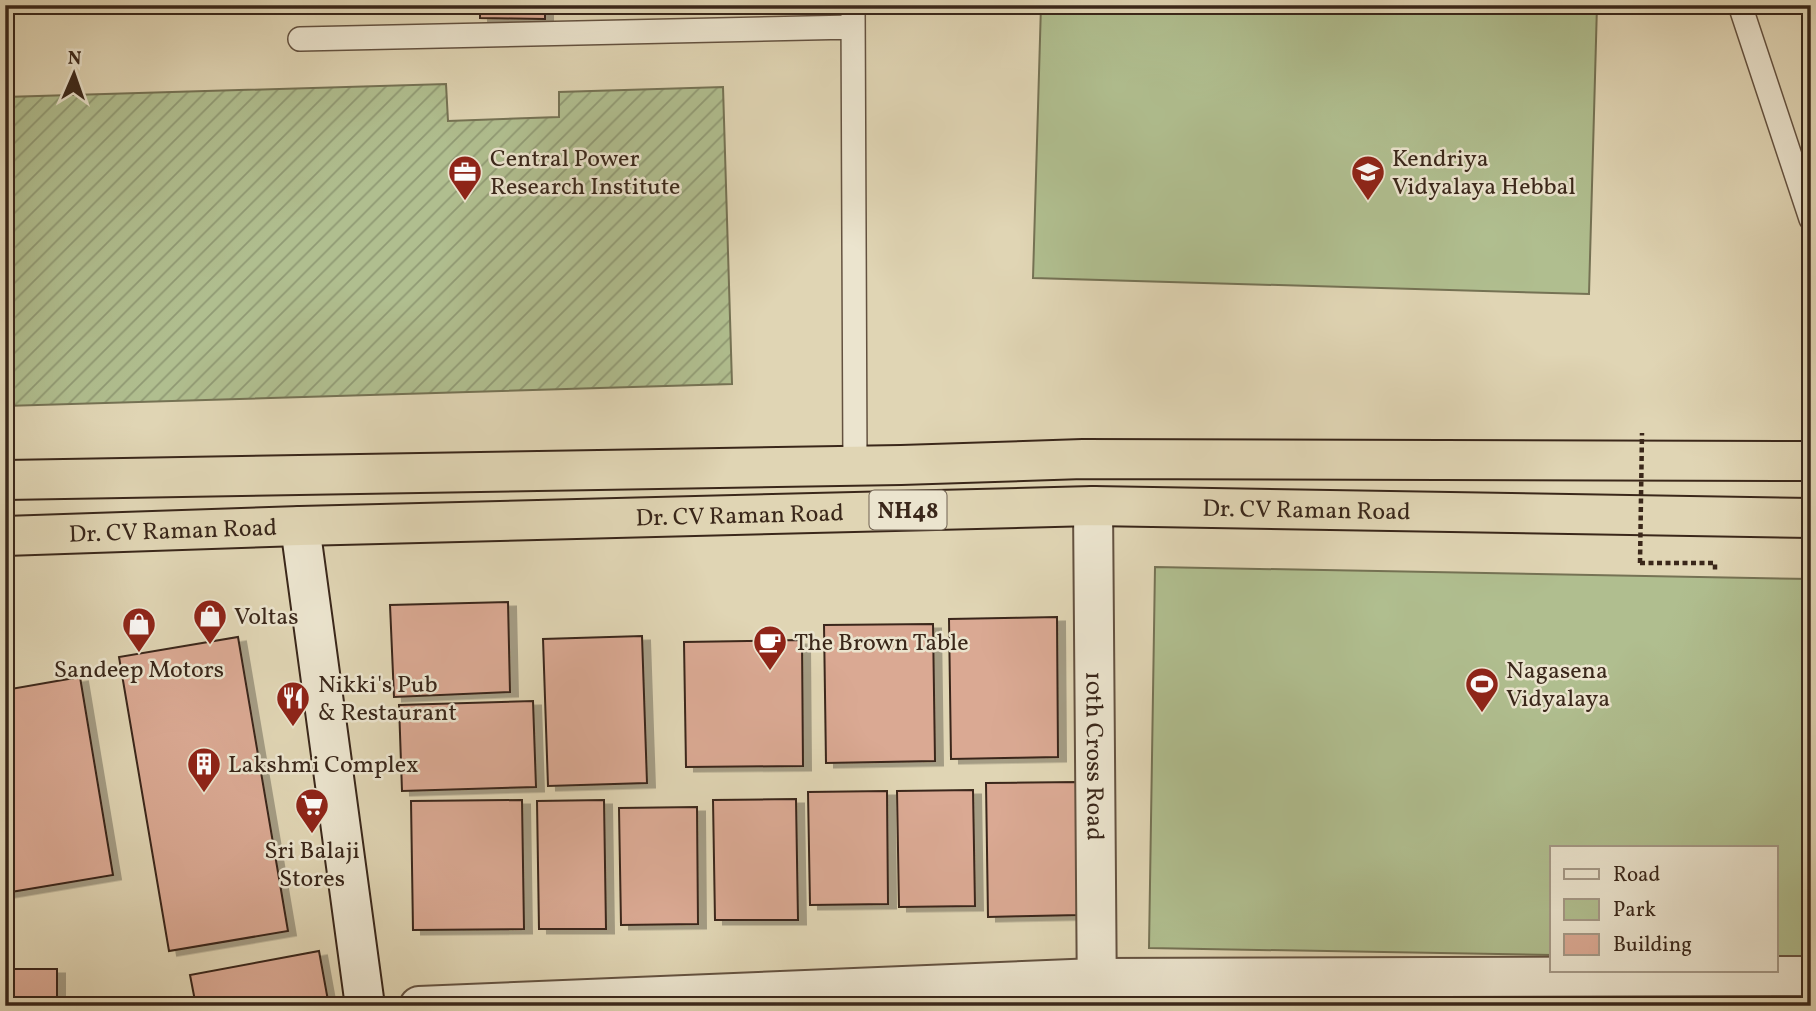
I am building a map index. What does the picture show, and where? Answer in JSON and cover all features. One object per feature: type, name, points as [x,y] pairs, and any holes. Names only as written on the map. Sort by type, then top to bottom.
[{"type":"highway","name":"Dr. CV Raman Road","points":[[5,480],[855,466],[1083,459],[1811,461]]},
{"type":"highway","name":"Dr. CV Raman Road","points":[[5,536],[1093,506],[1811,518]]},
{"type":"street","name":"10th Cross Road","points":[[1093,506],[1097,992]]},
{"type":"street","points":[[300,526],[365,1006]]},
{"type":"street","points":[[419,1006],[1811,976]]},
{"type":"lane","points":[[1740,5],[1811,219]]},
{"type":"lane","points":[[300,39],[853,16],[855,466]]},
{"type":"path","points":[[1642,433],[1640,563],[1715,563],[1715,571]]},
{"type":"green space","points":[[1041,5],[1597,5],[1589,294],[1033,278]]},
{"type":"green space","points":[[446,84],[448,121],[559,117],[559,92],[723,87],[732,384],[5,406],[5,97]]},
{"type":"green space","name":"Nagasena Vidyalaya","points":[[1155,567],[1811,579],[1811,959],[1778,959],[1778,846],[1550,846],[1550,955],[1149,948]]},
{"type":"building","points":[[5,5],[30,5],[30,8],[5,9]]},
{"type":"building","points":[[480,5],[545,5],[545,19],[480,18]]},
{"type":"building","points":[[508,602],[510,692],[394,697],[390,605]]},
{"type":"building","points":[[1057,617],[1058,757],[951,759],[949,619]]},
{"type":"building","points":[[933,624],[935,761],[826,763],[824,625]]},
{"type":"building","points":[[642,636],[647,783],[548,786],[543,639]]},
{"type":"building","name":"Lakshmi Complex","points":[[238,637],[288,931],[169,951],[119,657]]},
{"type":"building","points":[[802,640],[803,766],[686,767],[684,642]]},
{"type":"building","points":[[80,677],[113,875],[5,893],[5,690]]},
{"type":"building","points":[[533,701],[536,787],[402,791],[399,705]]},
{"type":"building","points":[[1078,782],[1080,915],[988,917],[986,783]]},
{"type":"building","points":[[973,790],[975,906],[899,907],[897,791]]},
{"type":"building","points":[[887,791],[888,904],[810,905],[808,792]]},
{"type":"building","points":[[796,799],[798,920],[715,920],[713,800]]},
{"type":"building","points":[[522,800],[524,929],[413,930],[411,801]]},
{"type":"building","points":[[604,800],[606,929],[539,929],[537,801]]},
{"type":"building","points":[[697,807],[698,924],[621,925],[619,808]]},
{"type":"building","points":[[319,951],[329,1006],[196,1006],[190,975]]},
{"type":"building","points":[[5,969],[57,969],[57,1006],[5,1006]]},
{"type":"place","name":"Central Power Research Institute","points":[[465,202]]},
{"type":"place","name":"Kendriya Vidyalaya Hebbal","points":[[1368,202]]},
{"type":"place","name":"Voltas","points":[[210,646]]},
{"type":"place","name":"Sandeep Motors","points":[[139,654]]},
{"type":"place","name":"The Brown Table","points":[[770,672]]},
{"type":"place","name":"Nagasena Vidyalaya","points":[[1482,714]]},
{"type":"place","name":"Nikki's Pub & Restaurant","points":[[293,728]]},
{"type":"place","name":"Lakshmi Complex","points":[[204,794]]},
{"type":"place","name":"Sri Balaji Stores","points":[[312,835]]}]
